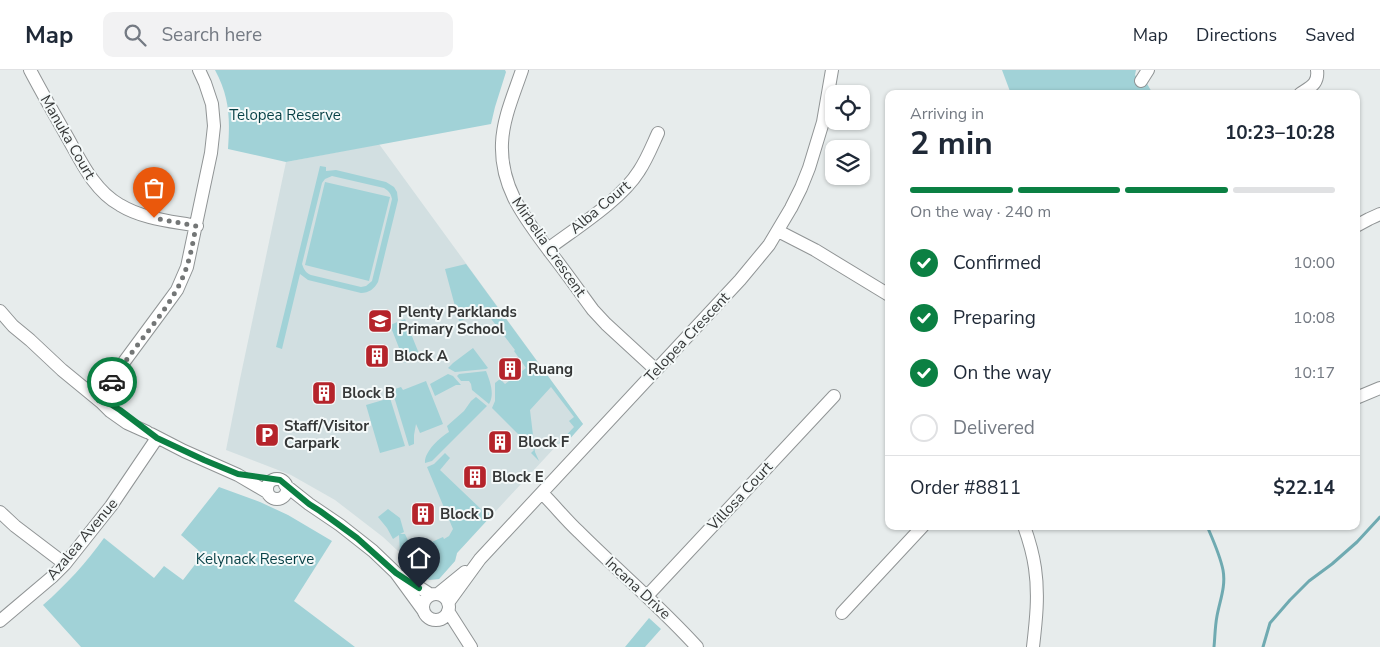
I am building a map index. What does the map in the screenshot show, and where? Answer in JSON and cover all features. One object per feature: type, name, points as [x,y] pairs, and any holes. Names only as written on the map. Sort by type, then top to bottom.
[{"type":"street","name":"Manuka Court","points":[[30,70],[84,168],[107,196],[118,204],[139,214],[196,226]]},
{"type":"street","points":[[98,400],[110,387],[121,366],[177,290],[187,267],[211,152],[214,126],[214,115],[210,98],[199,70]]},
{"type":"street","name":"Mirbelia Crescent","points":[[522,70],[506,118],[502,142],[503,162],[507,181],[515,201],[598,317],[656,370]]},
{"type":"street","points":[[1305,90],[1316,82],[1317,70]]},
{"type":"street","name":"Telopea Crescent","points":[[434,595],[480,559],[740,280],[769,245],[801,188],[817,145],[827,102],[831,72]]},
{"type":"street","name":"Alba Court","points":[[548,249],[621,193],[639,172],[658,133]]},
{"type":"street","points":[[1360,224],[1380,214]]},
{"type":"street","points":[[780,228],[885,293]]},
{"type":"street","points":[[0,303],[30,340]]},
{"type":"street","points":[[0,311],[13,326],[98,400],[120,410],[152,434],[184,451],[238,474],[267,492],[272,498],[309,504]]},
{"type":"street","points":[[1360,396],[1380,388]]},
{"type":"street","name":"Villosa Court","points":[[647,596],[834,396]]},
{"type":"street","name":"Azalea Avenue","points":[[0,621],[65,564],[124,488],[134,470],[142,448],[152,434]]},
{"type":"street","points":[[238,474],[280,482],[357,538],[396,573],[434,595],[444,597],[445,611],[470,647]]},
{"type":"street","points":[[267,492],[269,483],[280,482]]},
{"type":"street","points":[[280,482],[286,488],[285,494],[280,498]]},
{"type":"street","name":"Incana Drive","points":[[539,496],[647,596],[697,647]]},
{"type":"street","points":[[0,512],[15,526],[65,564]]},
{"type":"street","points":[[842,613],[919,530]]},
{"type":"street","points":[[1025,530],[1032,553],[1037,582],[1037,610],[1033,647]]},
{"type":"street","name":"Telopea Crescent","points":[[445,611],[480,559]]},
{"type":"street","points":[[396,573],[425,614],[432,619],[445,611]]},
{"type":"street","points":[[423,610],[424,601],[434,595]]},
{"type":"shaded area","name":"Plenty Parklands Primary School","points":[[379,144],[583,424],[566,443],[558,444],[457,553],[455,561],[439,579],[429,580],[383,537],[335,500],[291,475],[226,450],[286,162]]},
{"type":"green space","name":"Telopea Reserve","points":[[215,70],[505,70],[506,72],[491,124],[286,162],[228,149],[228,109],[224,90]]},
{"type":"green space","points":[[1002,70],[1136,70],[1135,75],[1143,86],[1146,82],[1151,90],[1010,90]]},
{"type":"green space","points":[[320,166],[326,167],[326,171],[336,170],[386,182],[394,187],[398,200],[378,282],[373,289],[361,293],[308,280],[300,274],[282,349],[276,347]],"holes":[[[332,176],[384,188],[392,199],[372,281],[366,286],[361,287],[311,275],[306,272],[302,264],[322,183],[325,179]]]},
{"type":"green space","points":[[325,182],[390,197],[369,281],[305,265]]},
{"type":"green space","points":[[466,264],[583,424],[566,443],[558,444],[574,427],[569,421],[574,417],[551,387],[530,410],[535,452],[539,461],[531,453],[534,450],[492,408],[495,401],[495,383],[500,379],[505,384],[526,368],[515,350],[482,307],[459,321],[445,269]]},
{"type":"green space","points":[[405,319],[420,356],[405,363],[390,325]]},
{"type":"green space","points":[[473,348],[488,368],[455,372],[448,368],[453,363]]},
{"type":"green space","points":[[486,371],[492,392],[489,404],[472,390],[469,381],[461,381],[457,376],[459,374]]},
{"type":"green space","points":[[448,374],[453,376],[461,385],[456,385],[435,396],[430,384]]},
{"type":"green space","points":[[426,381],[443,424],[420,433],[416,424],[414,444],[409,446],[392,390],[401,387],[403,390]]},
{"type":"green space","points":[[476,397],[487,406],[432,461],[425,463],[430,450],[441,437],[449,432],[447,426]]},
{"type":"green space","points":[[390,398],[405,446],[380,453],[366,405]]},
{"type":"green space","points":[[445,453],[450,458],[440,470],[483,511],[485,510],[491,516],[457,553],[455,561],[439,579],[429,580],[400,553],[399,535],[393,539],[378,517],[388,509],[400,518],[404,532],[400,534],[405,534],[414,553],[416,549],[449,536],[453,529],[427,467],[434,464]]},
{"type":"green space","name":"Kelynack Reserve","points":[[219,487],[260,502],[288,515],[332,541],[294,601],[355,647],[81,647],[43,605],[60,590],[104,538],[154,578],[164,566],[183,580],[200,558],[198,550],[181,535]]},
{"type":"green space","points":[[649,618],[661,629],[645,647],[625,647]]},
{"type":"waterway","points":[[1263,647],[1270,623],[1290,600],[1309,581],[1357,542],[1380,517]]},
{"type":"waterway","points":[[1209,530],[1220,559],[1224,576],[1216,620],[1214,647]]},
{"type":"way so far","points":[[112,382],[121,366],[177,290],[190,256],[196,226],[154,218]]},
{"type":"place","name":"Plenty Parklands Primary School","points":[[380,321]]},
{"type":"place","name":"Block A","points":[[377,356]]},
{"type":"place","name":"Ruang","points":[[510,369]]},
{"type":"place","name":"Block B","points":[[324,393]]},
{"type":"place","name":"Staff/Visitor Carpark","points":[[267,435]]},
{"type":"place","name":"Block F","points":[[500,442]]},
{"type":"place","name":"Block E","points":[[475,477]]},
{"type":"place","name":"Block D","points":[[423,514]]},
{"type":"route","points":[[112,382],[99,400],[120,410],[157,438],[204,460],[238,474],[280,480],[309,504],[357,538],[396,573],[419,588]]}]
